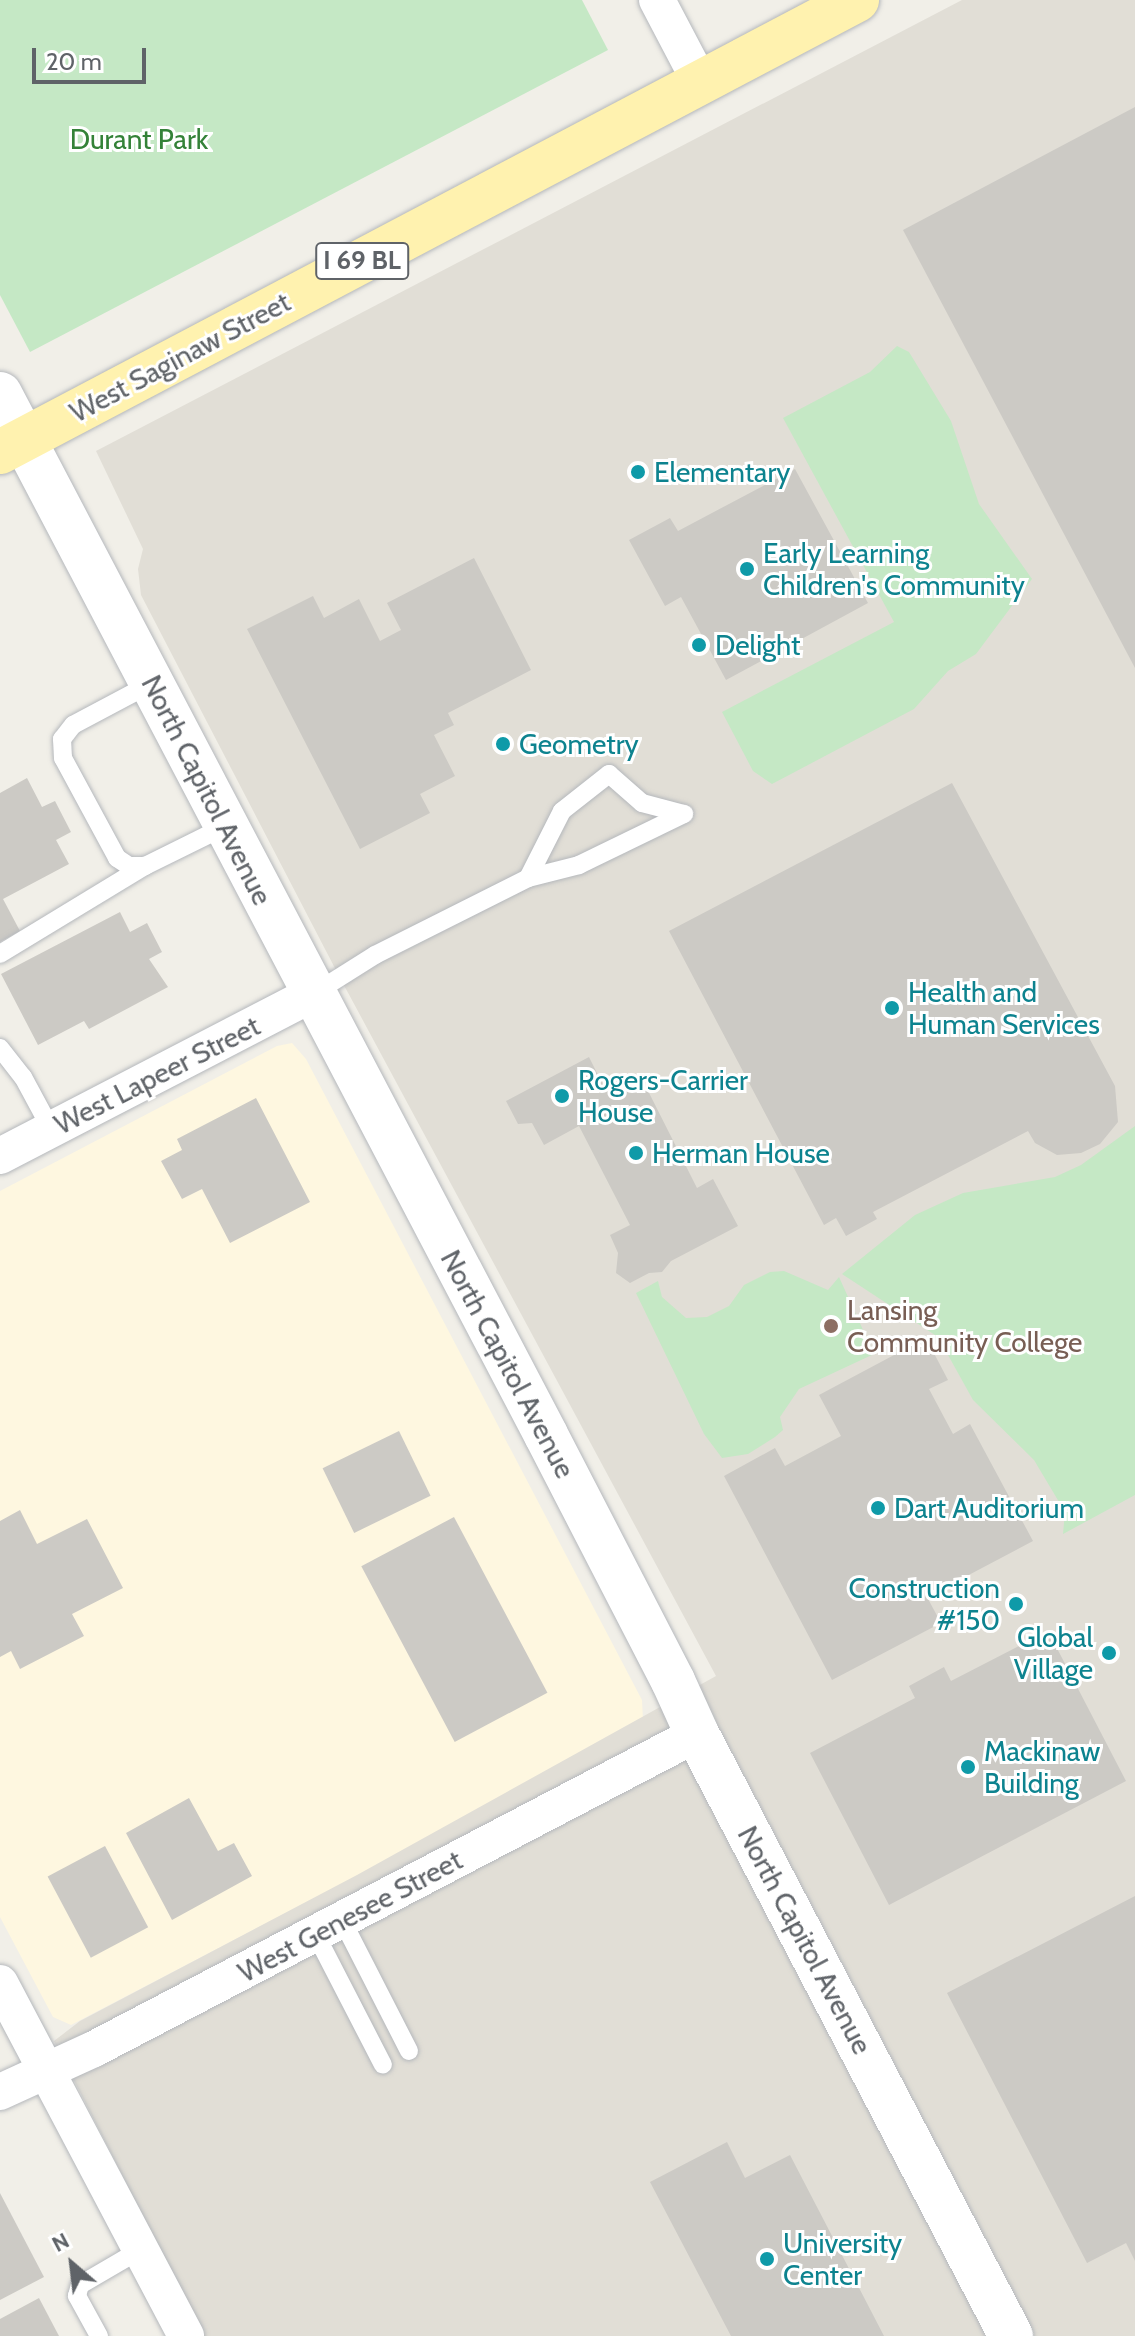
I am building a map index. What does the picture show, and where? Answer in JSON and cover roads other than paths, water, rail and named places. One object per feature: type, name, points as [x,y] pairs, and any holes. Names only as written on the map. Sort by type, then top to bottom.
[{"type":"main road","name":"I 69 BL","points":[[700,82],[857,0]]},
{"type":"main road","name":"West Saginaw Street","points":[[12,445],[700,82]]},
{"type":"street","points":[[657,0],[700,82]]},
{"type":"street","name":"North Capitol Avenue","points":[[0,394],[12,445],[152,683],[645,1626],[697,1734],[1011,2336]]},
{"type":"street","name":"West Lapeer Street","points":[[0,1156],[313,994]]},
{"type":"street","name":"West Genesee Street","points":[[0,2092],[328,1927],[697,1734]]},
{"type":"street","points":[[0,1983],[186,2336]]},
{"type":"lane","points":[[145,866],[129,866],[117,858],[63,758],[62,739],[73,725],[152,683]]},
{"type":"lane","points":[[313,994],[375,955],[528,878],[579,865],[684,814],[642,803],[609,774],[562,811],[528,878]]},
{"type":"lane","points":[[0,954],[145,866],[226,826]]},
{"type":"lane","points":[[0,1048],[23,1077],[51,1129]]},
{"type":"lane","points":[[328,1927],[409,2051]]},
{"type":"lane","points":[[328,1927],[383,2065]]},
{"type":"lane","points":[[99,2336],[77,2296],[80,2285],[140,2250]]},
{"type":"place","name":"Elementary","points":[[638,472]]},
{"type":"place","name":"Early Learning Children's Community","points":[[747,569]]},
{"type":"place","name":"Delight","points":[[699,645]]},
{"type":"place","name":"Geometry","points":[[503,744]]},
{"type":"place","name":"Health and Human Services","points":[[892,1008]]},
{"type":"place","name":"Rogers-Carrier House","points":[[562,1096]]},
{"type":"place","name":"Herman House","points":[[636,1153]]},
{"type":"place","name":"Lansing Community College","points":[[831,1326]]},
{"type":"place","name":"Dart Auditorium","points":[[878,1508]]},
{"type":"place","name":"Construction #150","points":[[1016,1604]]},
{"type":"place","name":"Global Village","points":[[1109,1653]]},
{"type":"place","name":"Mackinaw Building","points":[[968,1767]]},
{"type":"place","name":"University Center","points":[[767,2259]]},
{"type":"park label","name":"Durant Park","points":[[139,139]]}]
